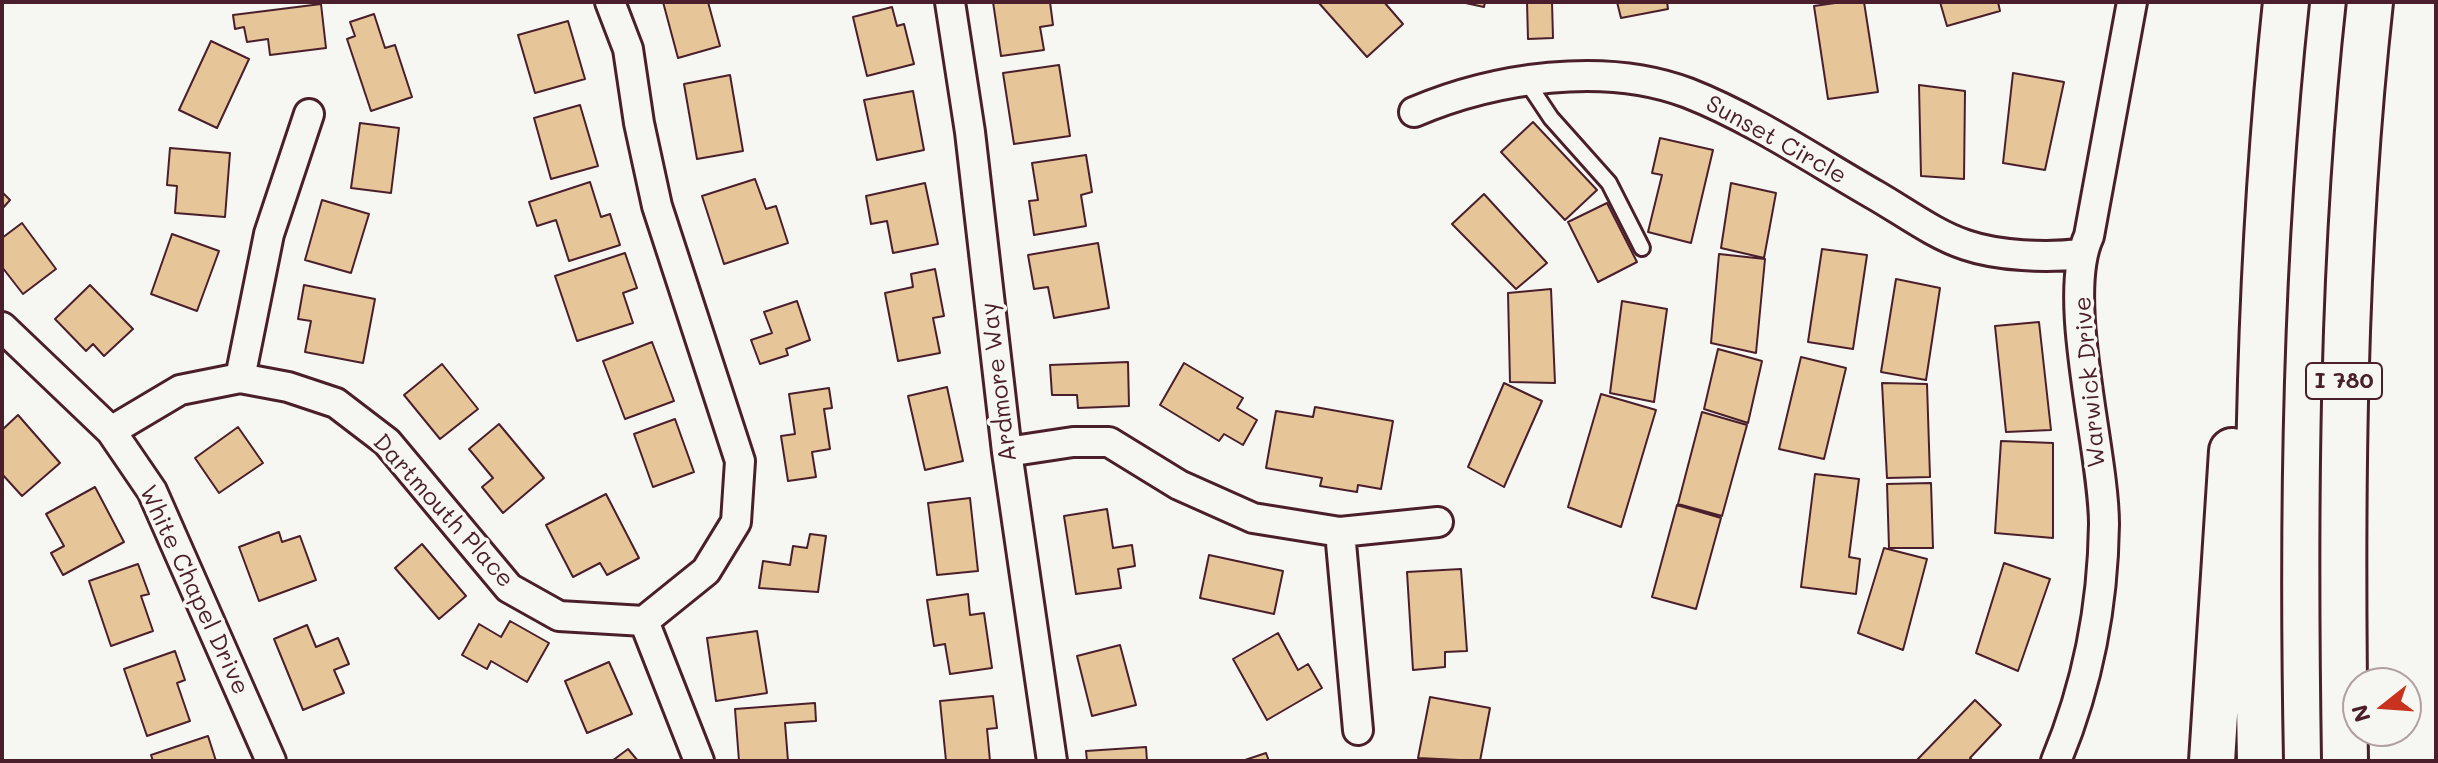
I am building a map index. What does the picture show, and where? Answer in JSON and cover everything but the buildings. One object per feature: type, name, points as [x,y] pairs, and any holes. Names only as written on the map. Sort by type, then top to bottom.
[{"type":"highway","points":[[2260,761],[2258,439],[2267,231],[2286,2]]},
{"type":"highway","name":"I 780","points":[[2345,761],[2341,521],[2346,285],[2370,2]]},
{"type":"highway","points":[[2212,761],[2223,553],[2235,409],[2267,231]]},
{"type":"street","points":[[610,2],[628,49],[639,123],[657,206],[740,461],[736,522],[706,571],[644,621],[699,761]]},
{"type":"street","name":"Ardmore Way","points":[[950,2],[970,132],[1007,452],[1052,761]]},
{"type":"street","name":"Warwick Drive","points":[[2056,761],[2076,712],[2082,683],[2099,597],[2104,522],[2080,311],[2080,254],[2089,236],[2132,2]]},
{"type":"street","name":"Sunset Circle","points":[[1414,112],[1438,102],[1527,82],[1624,78],[1685,92],[1739,116],[1965,245],[2050,258],[2080,254]]},
{"type":"street","points":[[240,378],[269,234],[309,114]]},
{"type":"street","name":"White Chapel Drive","points":[[2,327],[111,431],[152,491],[271,761]]},
{"type":"street","name":"Dartmouth Place","points":[[111,431],[180,390],[240,378],[288,387],[336,403],[387,442],[509,588],[559,616],[644,621]]},
{"type":"street","points":[[1007,452],[1073,442],[1109,442],[1179,485],[1253,518],[1340,532],[1438,522]]},
{"type":"street","points":[[1340,532],[1358,730]]},
{"type":"lane","points":[[1527,82],[1551,118],[1609,183],[1642,248]]}]
